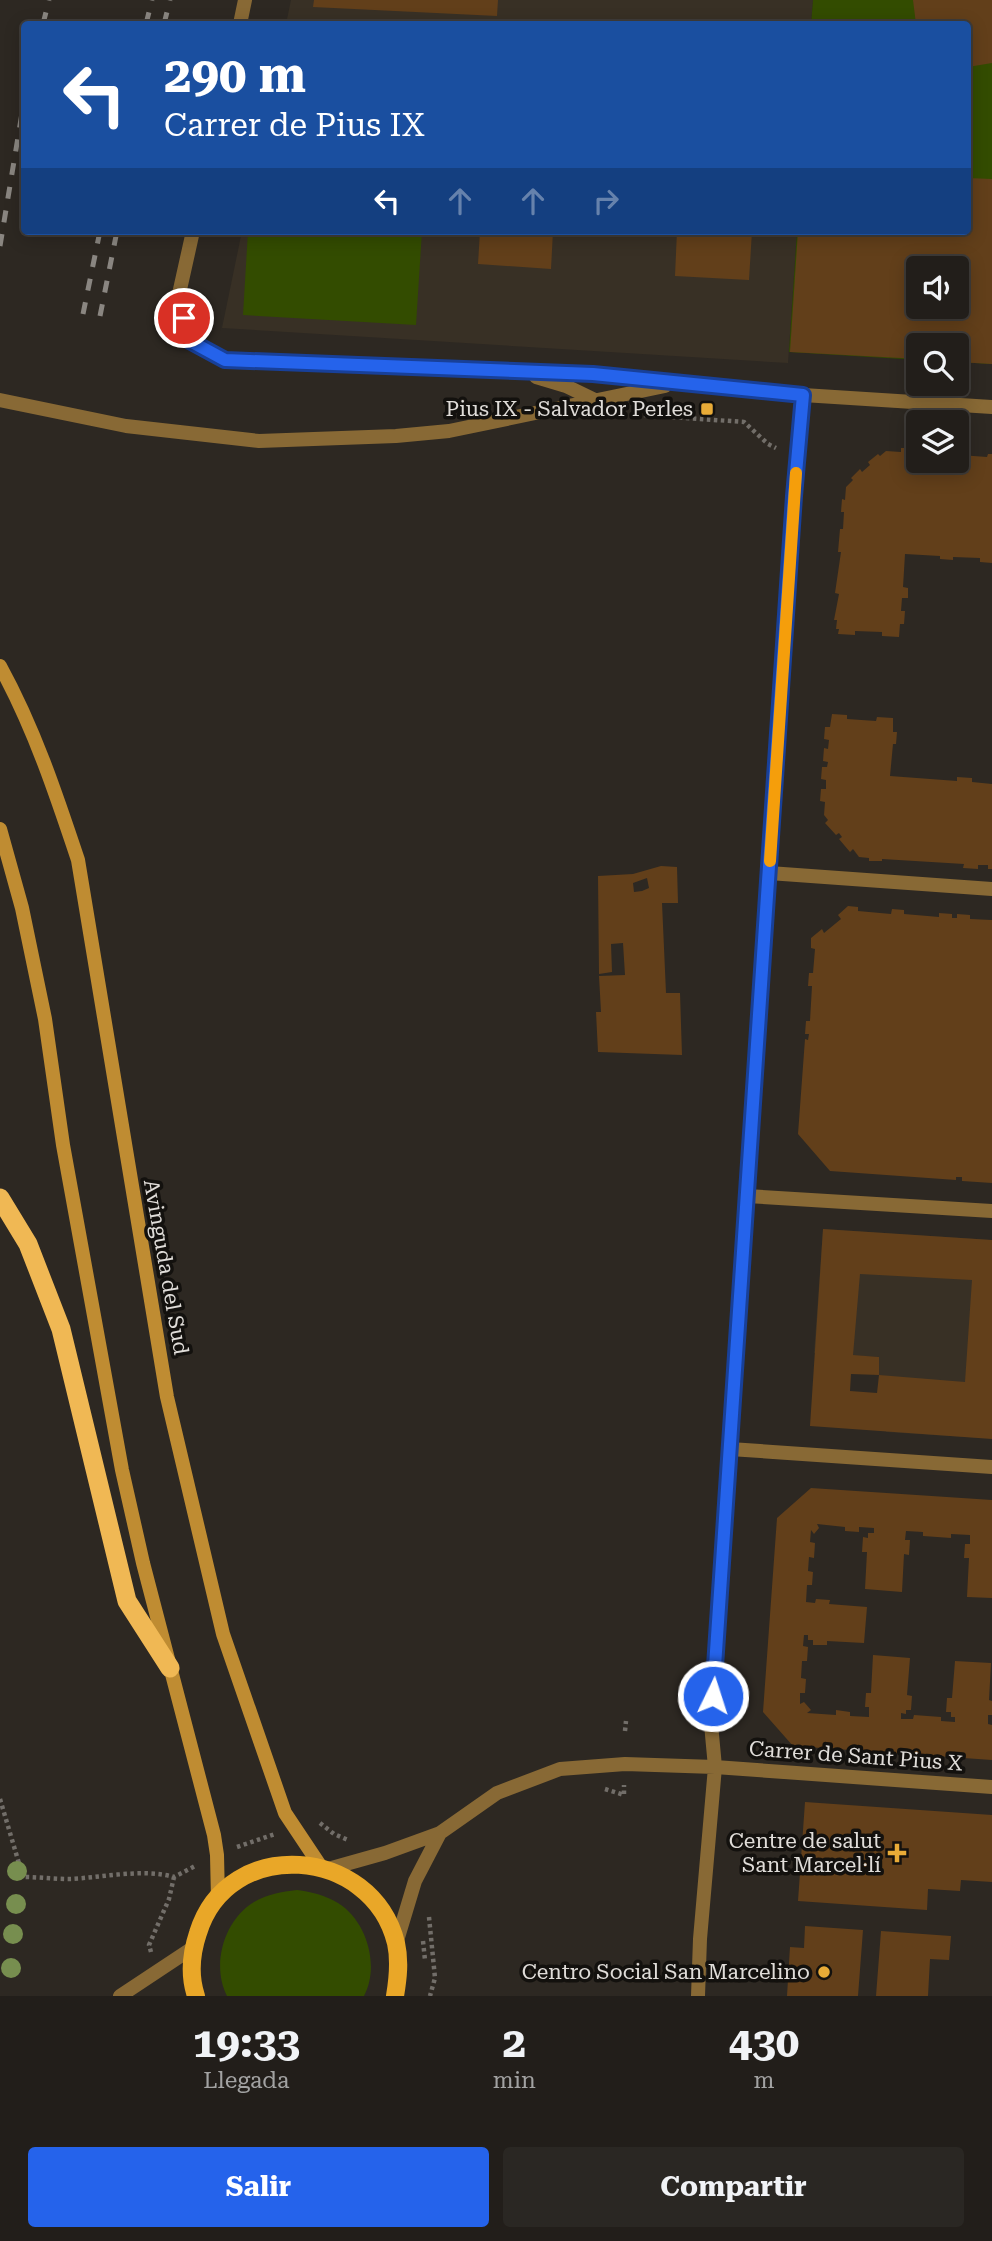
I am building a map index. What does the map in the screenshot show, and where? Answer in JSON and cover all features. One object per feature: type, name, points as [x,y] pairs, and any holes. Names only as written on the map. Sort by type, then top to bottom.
[{"type":"highway","points":[[0,1198],[28,1244],[61,1329],[127,1601],[170,1668]]},
{"type":"main road","name":"Avinguda del Sud","points":[[0,666],[18,698],[52,782],[78,860],[167,1397],[223,1634],[285,1813],[324,1868]]},
{"type":"main road","points":[[0,829],[22,908],[43,1006],[63,1144],[122,1470],[214,1835],[218,1899]]},
{"type":"main road","points":[[196,1996],[191,1969],[194,1947],[200,1926],[218,1899],[241,1879],[259,1870],[300,1863],[324,1868],[352,1880],[372,1898],[387,1919],[396,1944],[399,1971],[395,1996]]},
{"type":"street","points":[[241,21],[245,0]]},
{"type":"street","points":[[192,235],[179,294],[190,341],[225,360],[516,371],[683,382],[803,395],[992,407]]},
{"type":"street","points":[[516,371],[566,386],[597,401]]},
{"type":"street","points":[[0,400],[126,426],[259,441],[396,436],[449,431],[683,382]]},
{"type":"street","points":[[698,1996],[700,1939],[715,1767],[711,1724],[803,395]]},
{"type":"street","points":[[769,873],[992,889]]},
{"type":"street","points":[[747,1196],[992,1211]]},
{"type":"street","points":[[730,1449],[992,1466]]},
{"type":"street","name":"Carrer de Sant Pius X","points":[[324,1868],[386,1853],[440,1833],[497,1793],[561,1769],[625,1764],[715,1767],[992,1787]]},
{"type":"street","name":"Carrer de Sant Pius X","points":[[396,1944],[415,1881],[440,1833]]},
{"type":"street","points":[[120,1996],[194,1947]]},
{"type":"path","points":[[625,1731],[626,1721]]},
{"type":"path","points":[[601,1788],[624,1795],[624,1784]]},
{"type":"path","points":[[0,1799],[23,1877],[174,1877],[169,1899],[149,1945],[158,1971]]},
{"type":"path","points":[[428,1909],[435,1978],[430,1996]]},
{"type":"shaded area","points":[[291,0],[813,0],[811,21],[287,21]]},
{"type":"shaded area","points":[[241,235],[797,235],[788,363],[222,328]]},
{"type":"shaded area","points":[[823,1229],[992,1240],[981,1438],[886,1432],[890,1377],[879,1375],[879,1357],[814,1353]]},
{"type":"green space","points":[[813,0],[992,0],[992,364],[969,363],[969,333],[906,333],[906,359],[789,352],[797,235],[971,235],[971,21],[811,21]]},
{"type":"green space","points":[[248,235],[422,235],[416,325],[243,315]]},
{"type":"green space","points":[[297,1890],[333,1900],[357,1921],[368,1945],[370,1958],[369,1984],[364,1996],[227,1996],[220,1971],[221,1957],[223,1944],[235,1920],[259,1899]]},
{"type":"building","points":[[314,0],[498,0],[497,16],[313,7]]},
{"type":"building","points":[[913,0],[992,0],[992,63],[971,66],[971,21],[916,21]]},
{"type":"building","points":[[971,178],[992,179],[992,364],[969,363],[969,333],[906,333],[906,358],[790,352],[798,235],[971,235]]},
{"type":"building","points":[[480,235],[553,235],[551,269],[478,264]]},
{"type":"building","points":[[677,235],[752,235],[749,280],[675,276]]},
{"type":"building","points":[[901,448],[906,448],[906,473],[969,473],[969,456],[987,457],[992,454],[992,563],[980,562],[980,558],[953,557],[953,560],[940,559],[940,556],[905,554],[903,587],[908,588],[908,598],[902,598],[904,624],[900,624],[899,637],[882,636],[882,632],[855,631],[855,635],[838,634],[837,620],[834,620],[839,594],[835,593],[841,552],[838,552],[840,529],[843,529],[842,499],[845,500],[846,487],[853,480],[851,478],[860,469],[862,472],[870,465],[868,462],[878,454],[880,456],[886,451],[901,452]]},
{"type":"building","points":[[832,714],[847,715],[847,719],[876,721],[877,717],[893,718],[893,732],[897,732],[890,776],[957,781],[957,777],[972,778],[972,782],[992,784],[992,869],[988,869],[988,865],[978,865],[978,869],[963,868],[964,864],[882,859],[869,861],[869,858],[859,857],[853,849],[850,852],[839,839],[842,837],[839,833],[836,835],[825,823],[828,820],[824,815],[825,802],[820,801],[821,789],[826,789],[826,780],[821,779],[822,767],[827,767],[828,762],[823,761],[824,748],[828,749],[829,740],[824,739],[825,727],[830,727]]},
{"type":"building","points":[[661,866],[677,867],[678,903],[662,903],[666,993],[680,993],[682,1055],[598,1052],[596,1012],[601,1012],[599,976],[625,975],[623,943],[611,944],[612,972],[599,974],[598,876],[633,874]],"holes":[[[647,878],[649,888],[634,892],[633,883]]]},
{"type":"building","points":[[848,906],[858,907],[858,911],[891,914],[892,909],[904,910],[904,914],[939,917],[939,913],[952,914],[952,918],[957,918],[957,914],[970,915],[970,919],[992,920],[992,1183],[962,1181],[962,1177],[956,1177],[956,1180],[830,1171],[798,1134],[805,1039],[808,1040],[809,1034],[805,1034],[806,1021],[810,1021],[812,986],[808,986],[809,973],[813,973],[815,949],[811,948],[811,938],[822,929],[824,933],[841,919],[838,915]]},
{"type":"building","points":[[823,1229],[992,1240],[992,1439],[810,1426]],"holes":[[[860,1274],[972,1280],[965,1382],[879,1375],[879,1357],[853,1355]],[[851,1374],[879,1375],[877,1393],[850,1391]]]},
{"type":"building","points":[[811,1488],[992,1500],[992,1598],[967,1597],[969,1558],[964,1558],[965,1544],[970,1544],[970,1535],[951,1534],[951,1538],[923,1536],[923,1532],[906,1531],[905,1540],[910,1540],[909,1555],[904,1554],[902,1592],[865,1589],[867,1552],[862,1552],[863,1537],[868,1538],[868,1533],[874,1533],[874,1528],[859,1527],[859,1532],[845,1531],[845,1527],[817,1524],[819,1528],[814,1534],[811,1530],[810,1542],[815,1543],[814,1558],[809,1557],[808,1571],[813,1572],[812,1585],[807,1585],[806,1602],[815,1603],[816,1599],[830,1600],[829,1604],[867,1607],[864,1643],[827,1641],[827,1645],[813,1645],[813,1640],[808,1640],[808,1635],[804,1635],[803,1646],[808,1647],[807,1661],[802,1661],[801,1678],[806,1679],[805,1693],[800,1693],[800,1704],[804,1702],[811,1710],[807,1713],[836,1715],[836,1710],[850,1712],[850,1716],[869,1717],[869,1707],[865,1707],[866,1693],[871,1693],[873,1655],[910,1658],[907,1695],[912,1696],[911,1710],[906,1710],[906,1714],[901,1713],[901,1719],[913,1719],[914,1715],[941,1717],[941,1721],[955,1722],[951,1712],[946,1712],[947,1698],[952,1698],[955,1661],[991,1663],[989,1700],[992,1701],[992,1715],[988,1715],[988,1724],[992,1725],[992,1760],[793,1746],[763,1712],[777,1518]]},
{"type":"building","name":"Centre de salut Sant Marcel·lí","points":[[805,1802],[992,1815],[992,1882],[961,1880],[960,1891],[928,1889],[927,1910],[798,1901]]},
{"type":"building","name":"Centro Social San Marcelino","points":[[805,1926],[863,1930],[858,1996],[787,1996],[790,1947],[804,1948]]},
{"type":"building","points":[[881,1931],[951,1936],[949,1960],[930,1959],[928,1996],[876,1996]]},
{"type":"railway","points":[[44,21],[49,0]]},
{"type":"railway","points":[[147,21],[152,0]]},
{"type":"railway","points":[[165,21],[170,0]]},
{"type":"railway","points":[[0,246],[21,119]]},
{"type":"railway","points":[[83,314],[99,235]]},
{"type":"railway","points":[[100,316],[116,235]]},
{"type":"slow traffic","points":[[770,861],[796,473]]},
{"type":"place","name":"Pius IX - Salvador Perles","points":[[707,409]]},
{"type":"place","name":"Centre de salut Sant Marcel·lí","points":[[897,1853]]},
{"type":"place","name":"Centro Social San Marcelino","points":[[824,1972]]},
{"type":"route","points":[[184,318],[190,341],[225,360],[593,374],[803,395],[713,1696]]}]
